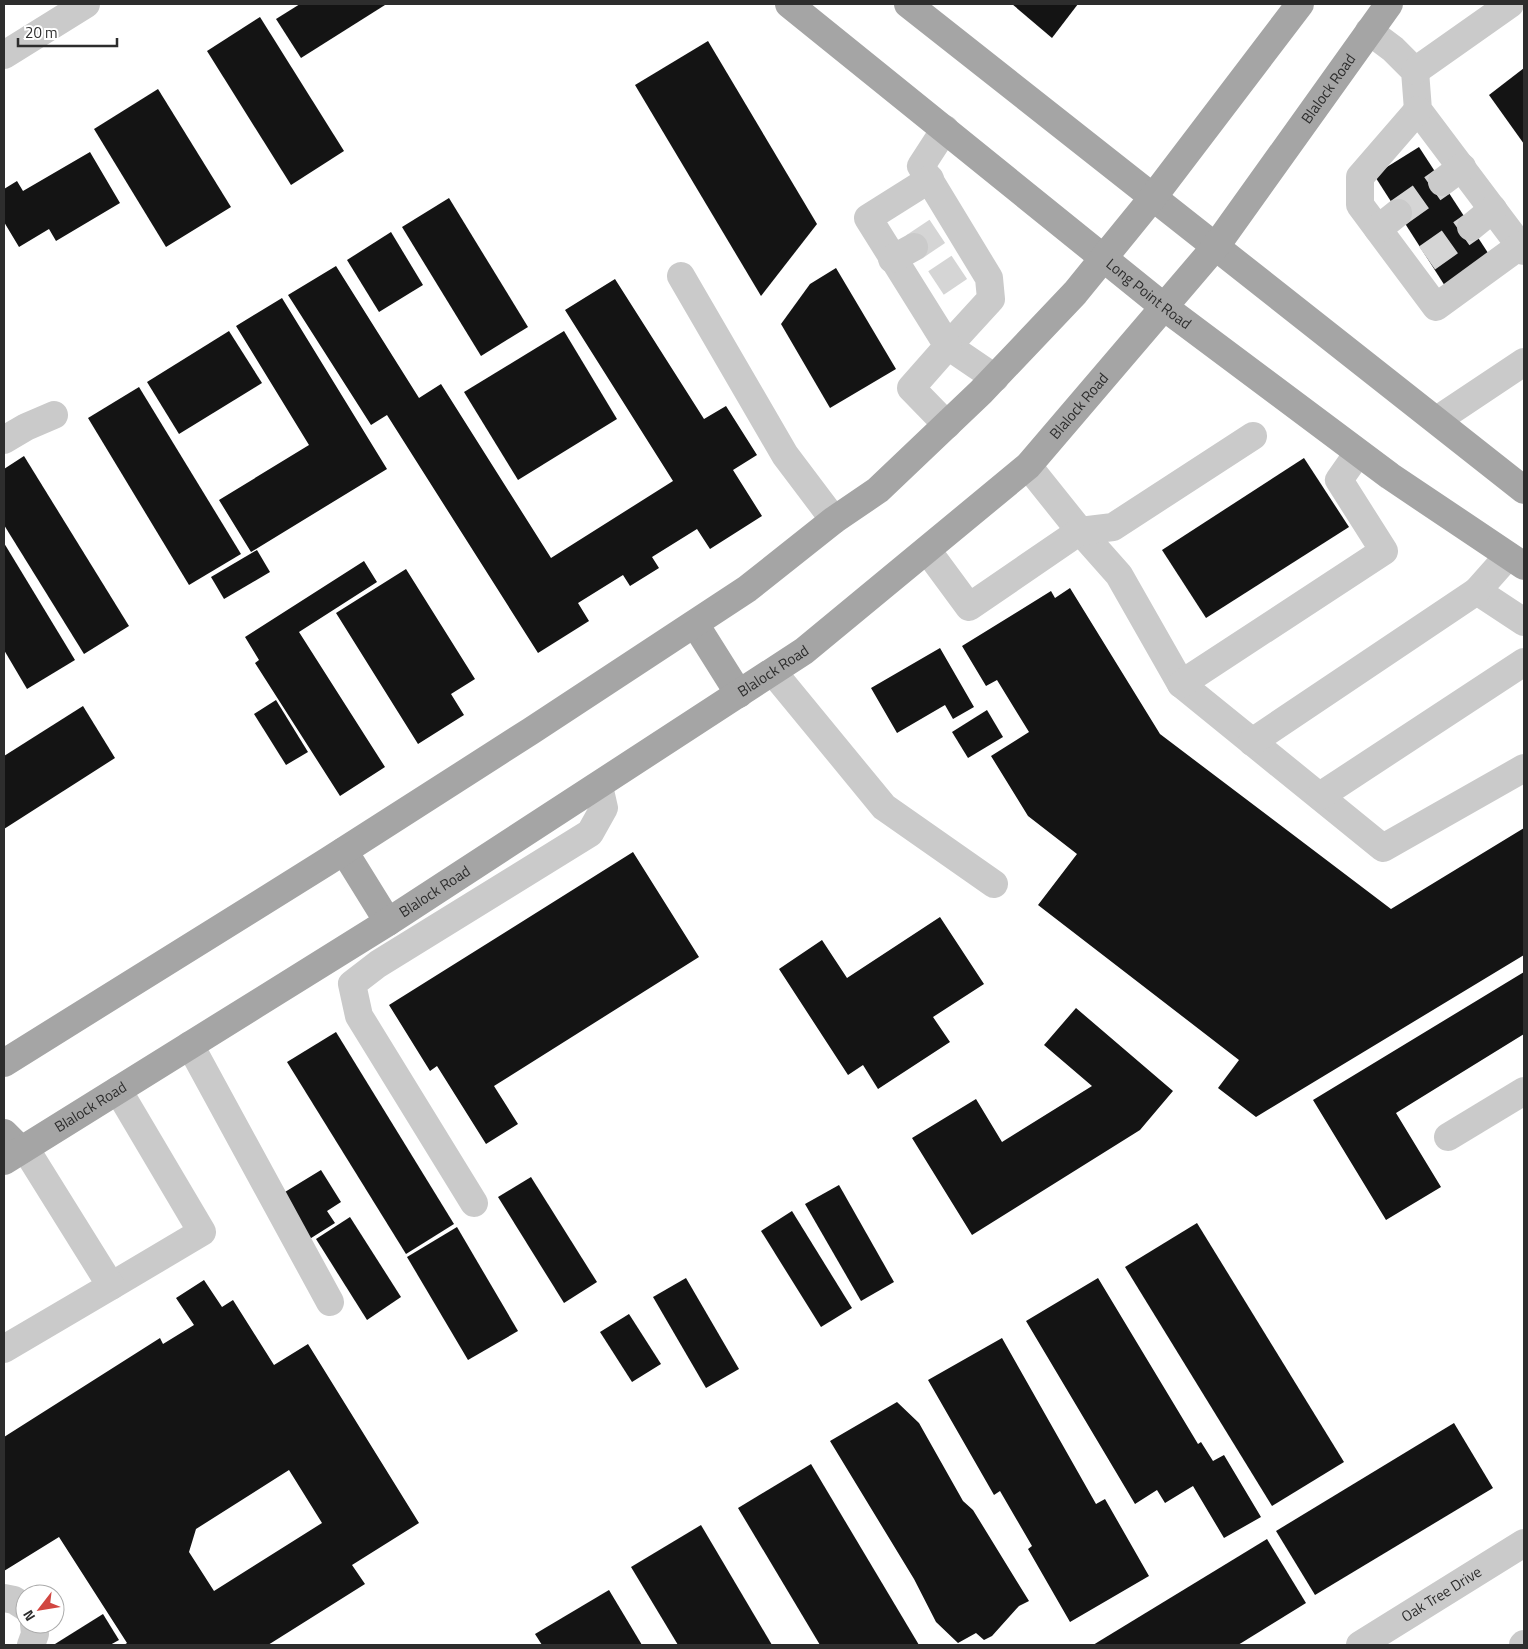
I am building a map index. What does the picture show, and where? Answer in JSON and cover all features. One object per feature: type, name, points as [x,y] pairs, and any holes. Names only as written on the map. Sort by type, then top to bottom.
[{"type":"main road","name":"Long Point Road","points":[[789,4],[1105,257],[1164,307],[1358,452],[1516,561]]},
{"type":"main road","points":[[908,4],[1154,196],[1524,490]]},
{"type":"main road","points":[[5,1059],[344,851],[695,624],[748,589],[834,520],[878,490],[995,378],[1105,257],[1154,196],[1300,4]]},
{"type":"main road","name":"Blalock Road","points":[[13,1148],[118,1090],[388,922],[599,786],[804,651],[927,550],[1028,466],[1216,246],[1389,4]]},
{"type":"main road","points":[[695,624],[739,694]]},
{"type":"main road","points":[[344,851],[388,922]]},
{"type":"street","points":[[4,55],[86,4]]},
{"type":"street","points":[[1415,71],[1510,4]]},
{"type":"street","points":[[1369,31],[1393,48],[1415,71],[1418,110],[1452,175],[1494,209],[1522,248],[1436,307],[1419,265],[1388,221],[1360,205],[1360,177],[1418,110]]},
{"type":"street","points":[[945,129],[921,166],[930,179],[946,226],[968,262],[989,278],[991,299],[911,388],[947,425]]},
{"type":"street","points":[[930,179],[868,218],[903,253],[926,290],[948,346],[995,378]]},
{"type":"street","points":[[1472,227],[1494,209]]},
{"type":"street","points":[[681,276],[785,455],[834,520]]},
{"type":"street","points":[[1437,420],[1524,362]]},
{"type":"street","points":[[4,440],[26,427],[54,415]]},
{"type":"street","points":[[927,550],[970,607],[1080,531],[1113,526],[1253,436]]},
{"type":"street","points":[[1181,684],[1384,551],[1339,480],[1358,452]]},
{"type":"street","points":[[1028,466],[1080,531],[1119,575],[1181,684],[1383,848],[1524,768]]},
{"type":"street","points":[[1252,742],[1477,591],[1516,561]]},
{"type":"street","points":[[1477,591],[1524,622]]},
{"type":"street","points":[[1320,796],[1524,662]]},
{"type":"street","points":[[772,672],[884,807],[994,884]]},
{"type":"street","points":[[474,1203],[360,1016],[352,984],[378,964],[590,833],[604,808],[599,786]]},
{"type":"street","points":[[388,922],[404,948]]},
{"type":"street","points":[[190,1045],[330,1302]]},
{"type":"street","points":[[4,1349],[202,1232],[118,1090]]},
{"type":"street","points":[[1448,1137],[1524,1091]]},
{"type":"street","points":[[13,1148],[111,1286]]},
{"type":"street","name":"Oak Tree Drive","points":[[1360,1645],[1524,1543]]},
{"type":"building","points":[[300,4],[385,5],[301,58],[276,19]]},
{"type":"building","points":[[1012,4],[1078,4],[1052,38]]},
{"type":"building","points":[[260,17],[344,151],[291,185],[207,51]]},
{"type":"building","points":[[708,41],[817,224],[761,296],[635,85]]},
{"type":"building","points":[[1524,68],[1524,144],[1489,95]]},
{"type":"building","points":[[158,89],[231,207],[166,247],[94,129]]},
{"type":"building","points":[[1419,147],[1490,256],[1445,286],[1374,175]]},
{"type":"building","points":[[90,152],[120,203],[56,241],[49,229],[19,247],[4,222],[4,189],[17,181],[23,191]]},
{"type":"building","points":[[449,198],[528,327],[481,356],[402,227]]},
{"type":"building","points":[[391,232],[423,285],[379,312],[347,260]]},
{"type":"building","points":[[336,266],[419,398],[441,384],[551,558],[673,481],[565,310],[615,279],[704,419],[726,406],[757,455],[733,470],[762,516],[710,549],[697,529],[652,557],[659,568],[630,586],[623,575],[578,603],[589,621],[538,653],[387,415],[371,425],[288,295]]},
{"type":"building","points":[[836,268],[896,369],[830,408],[781,324],[810,284]]},
{"type":"building","points":[[282,298],[387,469],[251,552],[219,500],[309,445],[236,326]]},
{"type":"building","points":[[229,331],[262,383],[179,434],[147,382]]},
{"type":"building","points":[[564,331],[617,419],[518,480],[464,392]]},
{"type":"building","points":[[139,387],[241,554],[189,585],[88,418]]},
{"type":"building","points":[[24,456],[129,626],[84,654],[4,525],[4,469]]},
{"type":"building","points":[[1304,458],[1349,527],[1206,618],[1162,550]]},
{"type":"building","points":[[4,543],[75,660],[27,689],[4,650]]},
{"type":"building","points":[[257,550],[270,572],[224,599],[211,577]]},
{"type":"building","points":[[364,561],[377,582],[299,632],[385,767],[340,796],[255,663],[259,660],[245,637]]},
{"type":"building","points":[[406,569],[475,679],[451,694],[464,715],[418,744],[336,613]]},
{"type":"building","points":[[1070,588],[1160,734],[1391,909],[1524,828],[1524,955],[1256,1117],[1218,1088],[1239,1060],[1038,905],[1077,854],[1028,816],[991,756],[1029,732],[997,680],[986,686],[962,646],[1051,591],[1055,598]]},
{"type":"building","points":[[940,648],[974,707],[953,719],[945,705],[897,733],[871,688]]},
{"type":"building","points":[[276,700],[308,752],[286,765],[254,714]]},
{"type":"building","points":[[83,706],[115,758],[4,829],[4,756]]},
{"type":"building","points":[[987,710],[1003,737],[968,758],[952,732]]},
{"type":"building","points":[[633,852],[699,957],[494,1086],[518,1124],[486,1144],[437,1066],[430,1071],[389,1005]]},
{"type":"building","points":[[940,917],[984,984],[933,1017],[950,1042],[878,1089],[863,1065],[848,1075],[779,969],[822,940],[847,978]]},
{"type":"building","points":[[1524,972],[1524,1034],[1396,1113],[1441,1187],[1386,1220],[1313,1100]]},
{"type":"building","points":[[1076,1008],[1173,1091],[1140,1130],[972,1235],[912,1138],[976,1099],[1002,1142],[1092,1086],[1044,1045]]},
{"type":"building","points":[[336,1032],[454,1224],[406,1254],[287,1062]]},
{"type":"building","points":[[321,1170],[341,1202],[327,1211],[335,1223],[308,1240],[280,1195]]},
{"type":"building","points":[[531,1177],[597,1282],[564,1303],[498,1197]]},
{"type":"building","points":[[839,1185],[894,1282],[861,1301],[805,1204]]},
{"type":"building","points":[[792,1211],[852,1308],[821,1327],[761,1231]]},
{"type":"building","points":[[350,1217],[401,1297],[367,1320],[316,1239]]},
{"type":"building","points":[[1197,1223],[1344,1462],[1272,1506],[1125,1267]]},
{"type":"building","points":[[457,1227],[518,1331],[468,1360],[407,1257]]},
{"type":"building","points":[[686,1278],[739,1369],[706,1388],[653,1297]]},
{"type":"building","points":[[1098,1278],[1198,1444],[1201,1442],[1213,1461],[1224,1455],[1261,1517],[1224,1538],[1193,1486],[1165,1503],[1157,1490],[1135,1504],[1026,1321]]},
{"type":"building","points":[[204,1280],[222,1307],[233,1300],[274,1365],[308,1344],[419,1523],[352,1565],[365,1584],[268,1645],[124,1645],[127,1643],[59,1537],[4,1571],[4,1437],[160,1338],[163,1344],[194,1325],[176,1298]],"holes":[[[289,1470],[322,1523],[214,1591],[189,1552],[196,1529]]]},
{"type":"building","points":[[629,1314],[661,1364],[632,1382],[600,1332]]},
{"type":"building","points":[[1002,1338],[1096,1504],[1105,1499],[1149,1576],[1070,1622],[1028,1549],[1032,1546],[1000,1491],[994,1495],[928,1380]]},
{"type":"building","points":[[897,1402],[919,1423],[963,1501],[973,1510],[1029,1601],[1019,1606],[992,1636],[984,1640],[976,1633],[958,1643],[936,1622],[914,1579],[830,1441]]},
{"type":"building","points":[[1454,1423],[1493,1488],[1315,1595],[1276,1531]]},
{"type":"building","points":[[811,1464],[919,1645],[820,1645],[738,1508]]},
{"type":"building","points":[[701,1525],[772,1645],[678,1645],[631,1567]]},
{"type":"building","points":[[1267,1539],[1306,1603],[1238,1645],[1093,1645]]},
{"type":"building","points":[[609,1590],[642,1645],[542,1645],[535,1634]]},
{"type":"building","points":[[103,1614],[119,1640],[110,1645],[55,1644]]},
{"type":"tunnel","points":[[1398,213],[1442,182]]},
{"type":"tunnel","points":[[1427,258],[1471,227]]},
{"type":"tunnel","points":[[914,247],[938,231]]},
{"type":"tunnel","points":[[936,283],[960,267]]}]
